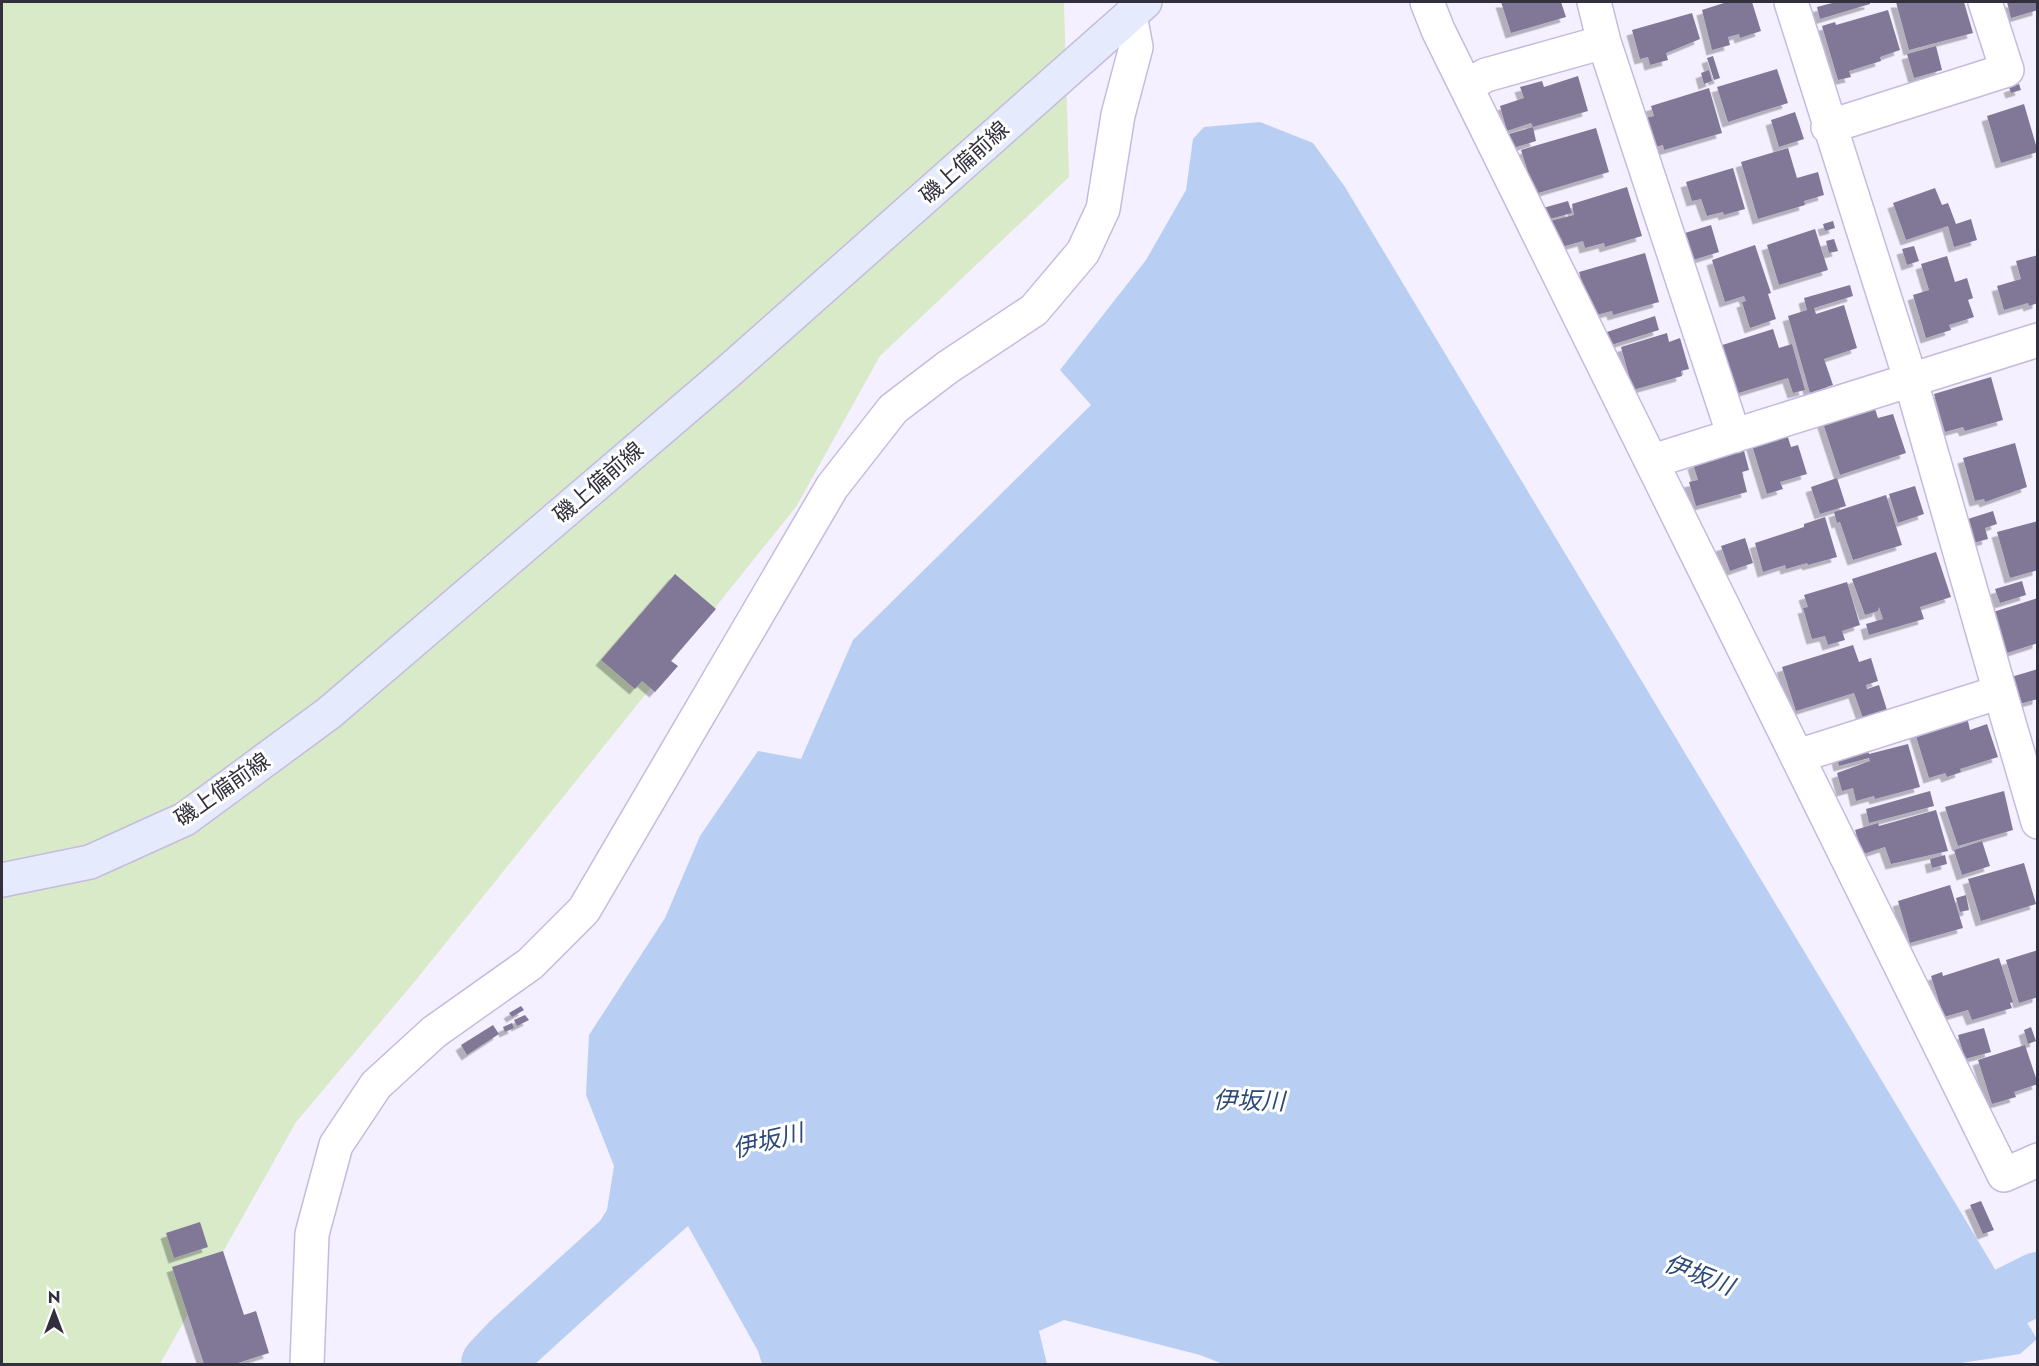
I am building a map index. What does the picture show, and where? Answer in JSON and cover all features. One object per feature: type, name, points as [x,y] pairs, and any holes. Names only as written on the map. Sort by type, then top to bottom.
[{"type":"main road","name":"磯上備前線","points":[[2,880],[90,862],[185,819],[329,713],[730,370],[1137,8]]},
{"type":"street","points":[[1427,2],[1438,30],[2004,1175],[2037,1160]]},
{"type":"street","points":[[1594,2],[1604,42],[1734,436]]},
{"type":"street","points":[[1791,2],[1828,127],[1910,378],[2037,822]]},
{"type":"street","points":[[1828,127],[2007,70],[1985,2]]},
{"type":"street","points":[[307,1365],[312,1234],[336,1145],[376,1085],[435,1032],[530,964],[584,910],[832,487],[893,409],[948,368],[1034,310],[1083,252],[1102,209],[1118,115],[1136,47],[1137,8]]},
{"type":"street","points":[[1466,86],[1486,75],[1604,42]]},
{"type":"street","points":[[1653,461],[1910,378],[2037,340]]},
{"type":"street","points":[[1798,756],[2000,692]]},
{"type":"green space","points":[[2,2],[1064,2],[1069,177],[880,356],[796,507],[416,980],[296,1122],[160,1364],[2,1364]]},
{"type":"water","points":[[1260,122],[1313,143],[1345,187],[2037,1339],[2020,1354],[1955,1364],[1223,1364],[1200,1355],[1064,1320],[1039,1331],[1047,1364],[762,1364],[758,1351],[688,1226],[619,1287],[578,1256],[607,1210],[614,1166],[586,1095],[589,1035],[665,918],[700,836],[758,751],[801,759],[853,640],[1091,405],[1060,370],[1146,260],[1186,190],[1193,139],[1204,127]]},
{"type":"building","points":[[1501,2],[1561,2],[1566,17],[1511,33]]},
{"type":"building","points":[[1727,2],[1752,2],[1761,31],[1740,38],[1739,34],[1728,37],[1730,45],[1712,50],[1702,10]]},
{"type":"building","points":[[1836,2],[1870,2],[1870,4],[1820,19],[1817,7]]},
{"type":"building","points":[[1896,2],[1964,2],[1973,33],[1909,50]]},
{"type":"building","points":[[2007,2],[2038,2],[2038,10],[2011,18]]},
{"type":"building","points":[[1888,10],[1900,50],[1880,57],[1881,61],[1849,71],[1851,77],[1838,80],[1822,26],[1835,22],[1836,25]]},
{"type":"building","points":[[1692,13],[1700,39],[1666,53],[1668,60],[1650,65],[1648,57],[1640,59],[1632,30]]},
{"type":"building","points":[[1936,46],[1942,70],[1914,78],[1907,54]]},
{"type":"building","points":[[1713,56],[1720,78],[1714,80],[1707,58]]},
{"type":"building","points":[[1777,69],[1788,103],[1728,122],[1717,87]]},
{"type":"building","points":[[1709,70],[1712,81],[1704,84],[1701,73]]},
{"type":"building","points":[[1578,76],[1588,111],[1533,127],[1531,123],[1507,131],[1500,106],[1524,98],[1520,87],[1542,81],[1544,87]]},
{"type":"building","points":[[2019,84],[2021,90],[2011,93],[2009,87]]},
{"type":"building","points":[[1709,88],[1722,133],[1664,150],[1663,145],[1655,147],[1646,118],[1654,116],[1651,106]]},
{"type":"building","points":[[2024,104],[2038,152],[2001,163],[1987,116]]},
{"type":"building","points":[[1795,112],[1804,139],[1779,147],[1771,120]]},
{"type":"building","points":[[1533,127],[1536,141],[1513,148],[1509,134]]},
{"type":"building","points":[[1596,128],[1609,172],[1535,194],[1521,150]]},
{"type":"building","points":[[1788,148],[1797,178],[1818,172],[1824,195],[1804,201],[1805,205],[1758,219],[1741,162]]},
{"type":"building","points":[[1733,168],[1745,209],[1724,215],[1723,212],[1707,216],[1701,199],[1692,201],[1686,182]]},
{"type":"building","points":[[1627,187],[1642,236],[1605,247],[1604,243],[1585,248],[1583,241],[1558,248],[1550,221],[1574,215],[1572,204]]},
{"type":"building","points":[[1935,188],[1942,205],[1948,203],[1956,224],[1971,219],[1977,240],[1954,247],[1948,226],[1906,240],[1893,203]]},
{"type":"building","points":[[1568,201],[1572,213],[1546,220],[1543,208]]},
{"type":"building","points":[[1833,221],[1835,228],[1825,231],[1823,224]]},
{"type":"building","points":[[1711,225],[1719,252],[1693,260],[1685,233]]},
{"type":"building","points":[[1815,229],[1828,270],[1779,285],[1767,245]]},
{"type":"building","points":[[1834,239],[1838,251],[1829,253],[1826,241]]},
{"type":"building","points":[[1755,245],[1771,293],[1768,294],[1776,319],[1750,328],[1742,302],[1746,301],[1744,296],[1725,302],[1712,260]]},
{"type":"building","points":[[1914,246],[1919,261],[1907,265],[1902,249]]},
{"type":"building","points":[[1645,253],[1659,302],[1613,315],[1612,311],[1592,316],[1579,272]]},
{"type":"building","points":[[2038,255],[2038,303],[2029,306],[2028,303],[2004,310],[1997,286],[2021,279],[2016,261]]},
{"type":"building","points":[[1947,256],[1955,282],[1967,278],[1973,298],[1968,300],[1974,317],[1949,325],[1951,330],[1926,338],[1913,295],[1929,290],[1921,264]]},
{"type":"building","points":[[1850,285],[1853,296],[1814,308],[1816,314],[1844,305],[1857,348],[1824,359],[1833,385],[1810,393],[1788,316],[1807,310],[1804,298]]},
{"type":"building","points":[[1655,316],[1659,330],[1608,346],[1604,333]]},
{"type":"building","points":[[1773,329],[1779,348],[1792,344],[1805,390],[1793,393],[1788,378],[1732,395],[1716,347]]},
{"type":"building","points":[[1667,333],[1669,342],[1680,338],[1689,369],[1681,371],[1682,376],[1633,390],[1621,347]]},
{"type":"building","points":[[1991,377],[2003,420],[1965,431],[1963,427],[1945,432],[1934,394]]},
{"type":"building","points":[[1873,403],[1878,418],[1893,414],[1906,453],[1840,475],[1822,420]]},
{"type":"building","points":[[1786,431],[1791,447],[1798,445],[1807,474],[1780,482],[1783,489],[1767,494],[1751,442]]},
{"type":"building","points":[[1742,443],[1749,470],[1742,472],[1747,492],[1696,506],[1689,482],[1698,480],[1693,464]]},
{"type":"building","points":[[2015,443],[2027,487],[1985,502],[1984,499],[1975,501],[1963,458]]},
{"type":"building","points":[[1837,478],[1846,506],[1820,514],[1811,487]]},
{"type":"building","points":[[1915,486],[1924,514],[1898,523],[1889,494]]},
{"type":"building","points":[[1886,495],[1902,545],[1853,560],[1840,522],[1837,523],[1834,512]]},
{"type":"building","points":[[1993,511],[1997,524],[1985,528],[1988,539],[1973,543],[1968,519]]},
{"type":"building","points":[[1825,517],[1837,557],[1786,569],[1785,565],[1763,572],[1755,543],[1804,527],[1804,524]]},
{"type":"building","points":[[2038,521],[2038,570],[2010,578],[1997,532]]},
{"type":"building","points":[[1745,538],[1753,563],[1730,571],[1721,546]]},
{"type":"building","points":[[1936,552],[1951,597],[1920,607],[1924,619],[1869,635],[1866,624],[1883,619],[1879,607],[1878,611],[1865,615],[1852,579]]},
{"type":"building","points":[[675,574],[716,609],[671,661],[678,666],[655,692],[642,681],[635,689],[601,660]]},
{"type":"building","points":[[2022,581],[2026,595],[2000,603],[1995,589]]},
{"type":"building","points":[[1847,582],[1860,625],[1842,631],[1845,640],[1828,645],[1825,636],[1812,639],[1803,608],[1808,607],[1804,595]]},
{"type":"building","points":[[2038,598],[2038,643],[2007,653],[1993,612]]},
{"type":"building","points":[[1853,645],[1859,662],[1871,658],[1878,681],[1866,685],[1867,689],[1879,685],[1887,710],[1863,718],[1854,693],[1796,711],[1782,667]]},
{"type":"building","points":[[2038,669],[2038,699],[2019,704],[2011,677]]},
{"type":"building","points":[[1967,717],[1970,730],[1987,724],[1998,757],[1960,769],[1961,772],[1947,777],[1945,773],[1929,778],[1915,733]]},
{"type":"building","points":[[1908,744],[1920,787],[1875,799],[1874,796],[1856,801],[1853,788],[1842,791],[1837,773],[1870,761],[1869,758],[1839,766],[1836,753],[1866,745],[1869,754]]},
{"type":"building","points":[[1930,791],[1934,806],[1869,823],[1866,809]]},
{"type":"building","points":[[2004,791],[2013,830],[1958,846],[1945,807]]},
{"type":"building","points":[[1936,810],[1948,851],[1891,864],[1885,847],[1863,854],[1855,830],[1878,823],[1879,826]]},
{"type":"building","points":[[1982,841],[1990,866],[1962,875],[1954,850]]},
{"type":"building","points":[[1945,855],[1947,864],[1932,868],[1930,859]]},
{"type":"building","points":[[2024,863],[2036,904],[1981,921],[1968,879]]},
{"type":"building","points":[[1950,885],[1963,928],[1910,943],[1898,901]]},
{"type":"building","points":[[1966,895],[1969,910],[1960,912],[1956,898]]},
{"type":"building","points":[[2038,950],[2038,997],[2019,1003],[2006,960]]},
{"type":"building","points":[[1999,958],[2013,1002],[2010,1003],[2012,1008],[1972,1020],[1968,1010],[1944,1017],[1931,976],[1942,972],[1943,976]]},
{"type":"building","points":[[521,1006],[524,1010],[512,1017],[509,1013]]},
{"type":"building","points":[[525,1015],[529,1020],[517,1026],[514,1020]]},
{"type":"building","points":[[512,1023],[514,1028],[505,1032],[503,1027]]},
{"type":"building","points":[[493,1025],[499,1034],[467,1055],[461,1045]]},
{"type":"building","points":[[2031,1027],[2036,1041],[2028,1044],[2024,1030]]},
{"type":"building","points":[[1984,1028],[1991,1052],[1965,1059],[1958,1035]]},
{"type":"building","points":[[2025,1045],[2038,1084],[2014,1092],[2016,1097],[1992,1104],[1978,1060]]},
{"type":"building","points":[[1981,1201],[1994,1230],[1983,1234],[1970,1205]]},
{"type":"building","points":[[200,1222],[208,1247],[174,1258],[166,1233]]},
{"type":"building","points":[[223,1251],[244,1315],[256,1311],[269,1353],[235,1364],[204,1364],[172,1267]]},
{"type":"waterway","name":"伊坂川","points":[[492,1364],[656,1212]]},
{"type":"waterway","name":"伊坂川","points":[[1933,1327],[1992,1306],[2038,1283]]}]
